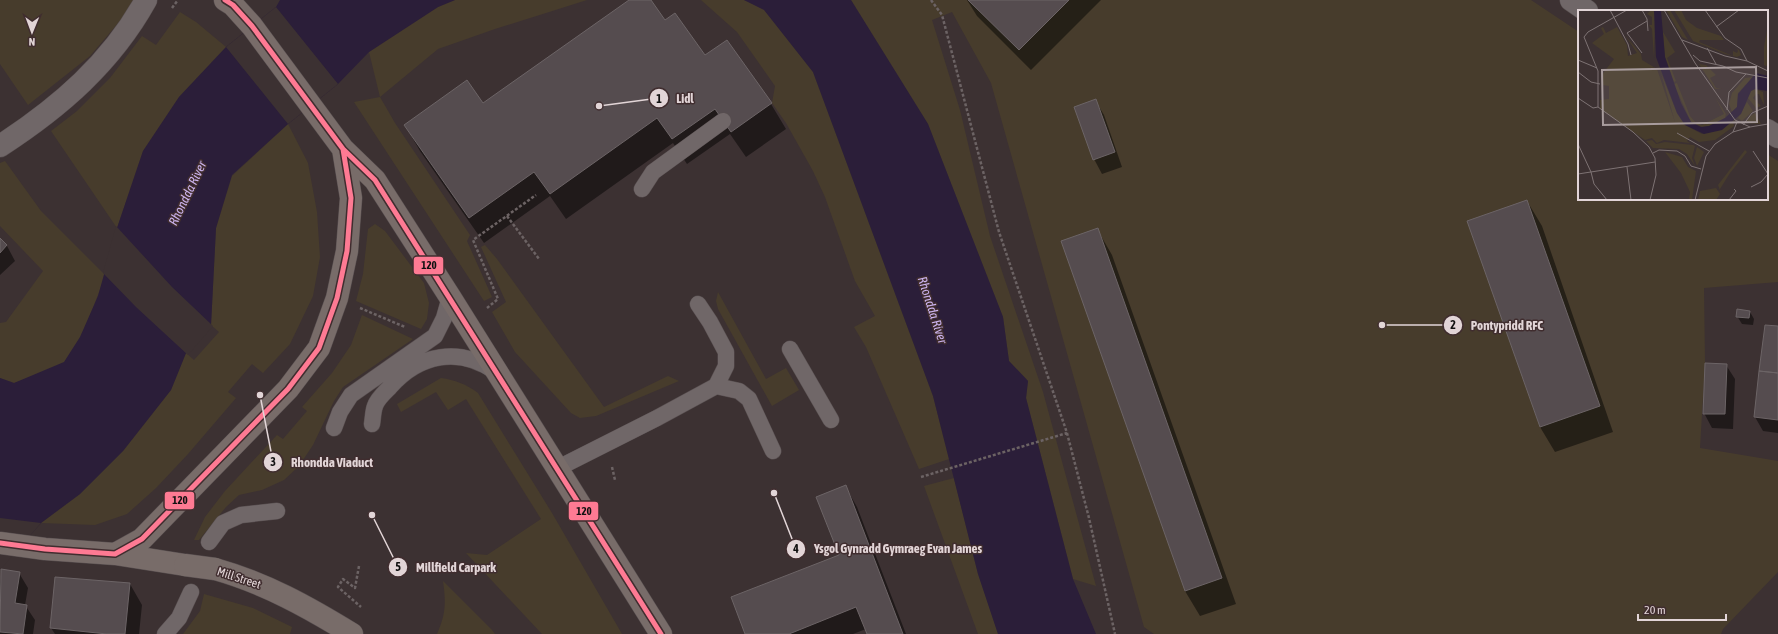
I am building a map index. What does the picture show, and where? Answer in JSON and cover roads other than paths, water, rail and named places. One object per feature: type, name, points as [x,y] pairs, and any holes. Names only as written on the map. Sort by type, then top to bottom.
[{"type":"main road","points":[[230,2],[252,26],[312,105],[343,149],[375,180],[558,468],[592,526],[661,634]]},
{"type":"main road","points":[[114,554],[142,539],[169,512],[288,389],[319,348],[337,298],[347,251],[351,198],[343,149]]},
{"type":"main road","name":"Mill Street","points":[[10,545],[114,554],[215,569],[265,586],[302,604],[352,634]]},
{"type":"street","points":[[0,146],[56,107],[99,66],[134,22],[146,0]]},
{"type":"street","points":[[1768,131],[1778,138]]},
{"type":"lane","points":[[642,188],[653,172],[723,121]]},
{"type":"lane","points":[[334,428],[340,412],[352,395],[435,336],[444,318],[450,297]]},
{"type":"lane","points":[[558,468],[657,418],[716,386],[726,366],[726,352],[710,322],[698,304]]},
{"type":"lane","points":[[790,349],[831,420]]},
{"type":"lane","points":[[372,424],[375,405],[400,375],[433,358],[451,356],[483,362],[497,372]]},
{"type":"lane","points":[[716,386],[739,391],[749,399],[774,451]]},
{"type":"lane","points":[[209,542],[223,524],[240,515],[277,511]]},
{"type":"lane","points":[[165,634],[179,618],[190,592]]},
{"type":"water","name":"Rhondda River","points":[[280,0],[455,0],[438,7],[369,52],[338,84],[288,124],[232,175],[216,228],[211,325],[186,353],[171,390],[123,451],[80,494],[41,523],[0,569],[0,378],[14,383],[64,362],[80,337],[98,296],[117,228],[143,151],[179,97],[226,47],[276,7]]},
{"type":"water","name":"Rhondda River","points":[[744,0],[851,0],[928,124],[1003,317],[1009,361],[1028,381],[1026,398],[1073,579],[1096,634],[998,634],[978,574],[933,396],[813,72],[764,10]]},
{"type":"place","name":"Lidl","points":[[599,106]]},
{"type":"place","name":"Pontypridd RFC","points":[[1382,325]]},
{"type":"place","name":"Rhondda Viaduct","points":[[260,395]]},
{"type":"place","name":"Ysgol Gynradd Gymraeg Evan James","points":[[774,493]]},
{"type":"place","name":"Millfield Carpark","points":[[372,515]]}]
